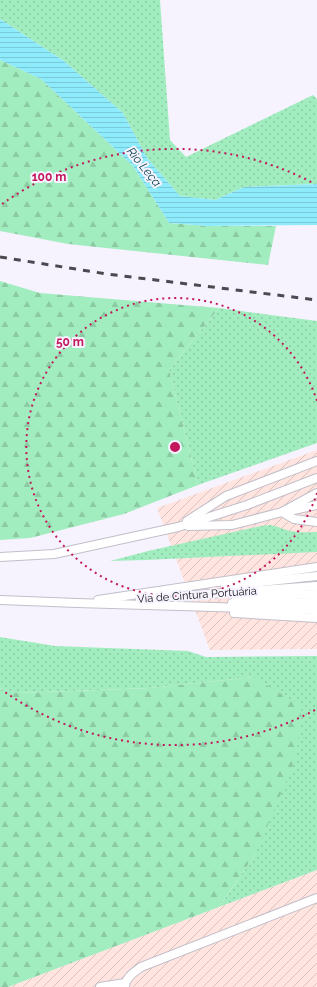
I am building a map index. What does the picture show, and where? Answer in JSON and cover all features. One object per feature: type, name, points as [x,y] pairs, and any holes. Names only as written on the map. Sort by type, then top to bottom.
[{"type":"lane","points":[[178,527],[226,496],[317,461]]},
{"type":"lane","points":[[0,558],[54,554],[178,527],[247,505],[317,478]]},
{"type":"lane","points":[[282,512],[317,493]]},
{"type":"lane","points":[[178,527],[232,525],[282,512],[317,505]]},
{"type":"lane","points":[[282,512],[294,519],[317,522]]},
{"type":"lane","points":[[77,603],[317,567]]},
{"type":"lane","points":[[77,603],[317,576]]},
{"type":"lane","name":"Via de Cintura Portuária","points":[[77,603],[317,586]]},
{"type":"lane","points":[[77,603],[317,594]]},
{"type":"lane","points":[[0,600],[317,610]]},
{"type":"lane","points":[[77,603],[317,602]]},
{"type":"lane","points":[[77,603],[317,618]]},
{"type":"lane","points":[[100,987],[125,985],[131,974],[140,967],[317,898]]},
{"type":"shaded area","points":[[317,450],[317,649],[210,650],[157,508]]},
{"type":"shaded area","points":[[317,870],[317,987],[8,987],[219,907]]},
{"type":"green space","points":[[0,0],[160,0],[170,140],[186,157],[313,95],[317,99],[317,184],[244,187],[216,200],[180,196],[147,158],[123,113],[64,61],[0,19]]},
{"type":"green space","points":[[0,60],[41,79],[133,166],[169,223],[208,226],[276,226],[268,265],[68,244],[0,231]]},
{"type":"green space","points":[[0,281],[40,293],[219,308],[169,370],[198,485],[124,514],[30,538],[0,540]]},
{"type":"green space","points":[[219,308],[317,321],[317,443],[198,485],[169,370]]},
{"type":"green space","points":[[270,525],[294,532],[317,532],[317,552],[110,561],[148,551]]},
{"type":"green space","points":[[0,637],[55,646],[188,651],[206,657],[317,656],[317,870],[219,907],[256,853],[253,677],[150,688],[17,693],[0,688]]},
{"type":"green space","points":[[253,677],[302,706],[296,758],[256,853],[219,907],[8,987],[0,987],[0,688],[18,693],[150,688]]},
{"type":"water","name":"Rio Leça","points":[[0,19],[64,61],[123,113],[147,158],[180,196],[216,200],[244,187],[317,184],[317,225],[208,226],[169,223],[133,166],[41,79],[0,60]]},
{"type":"railway","points":[[0,257],[107,274],[317,300]]}]
